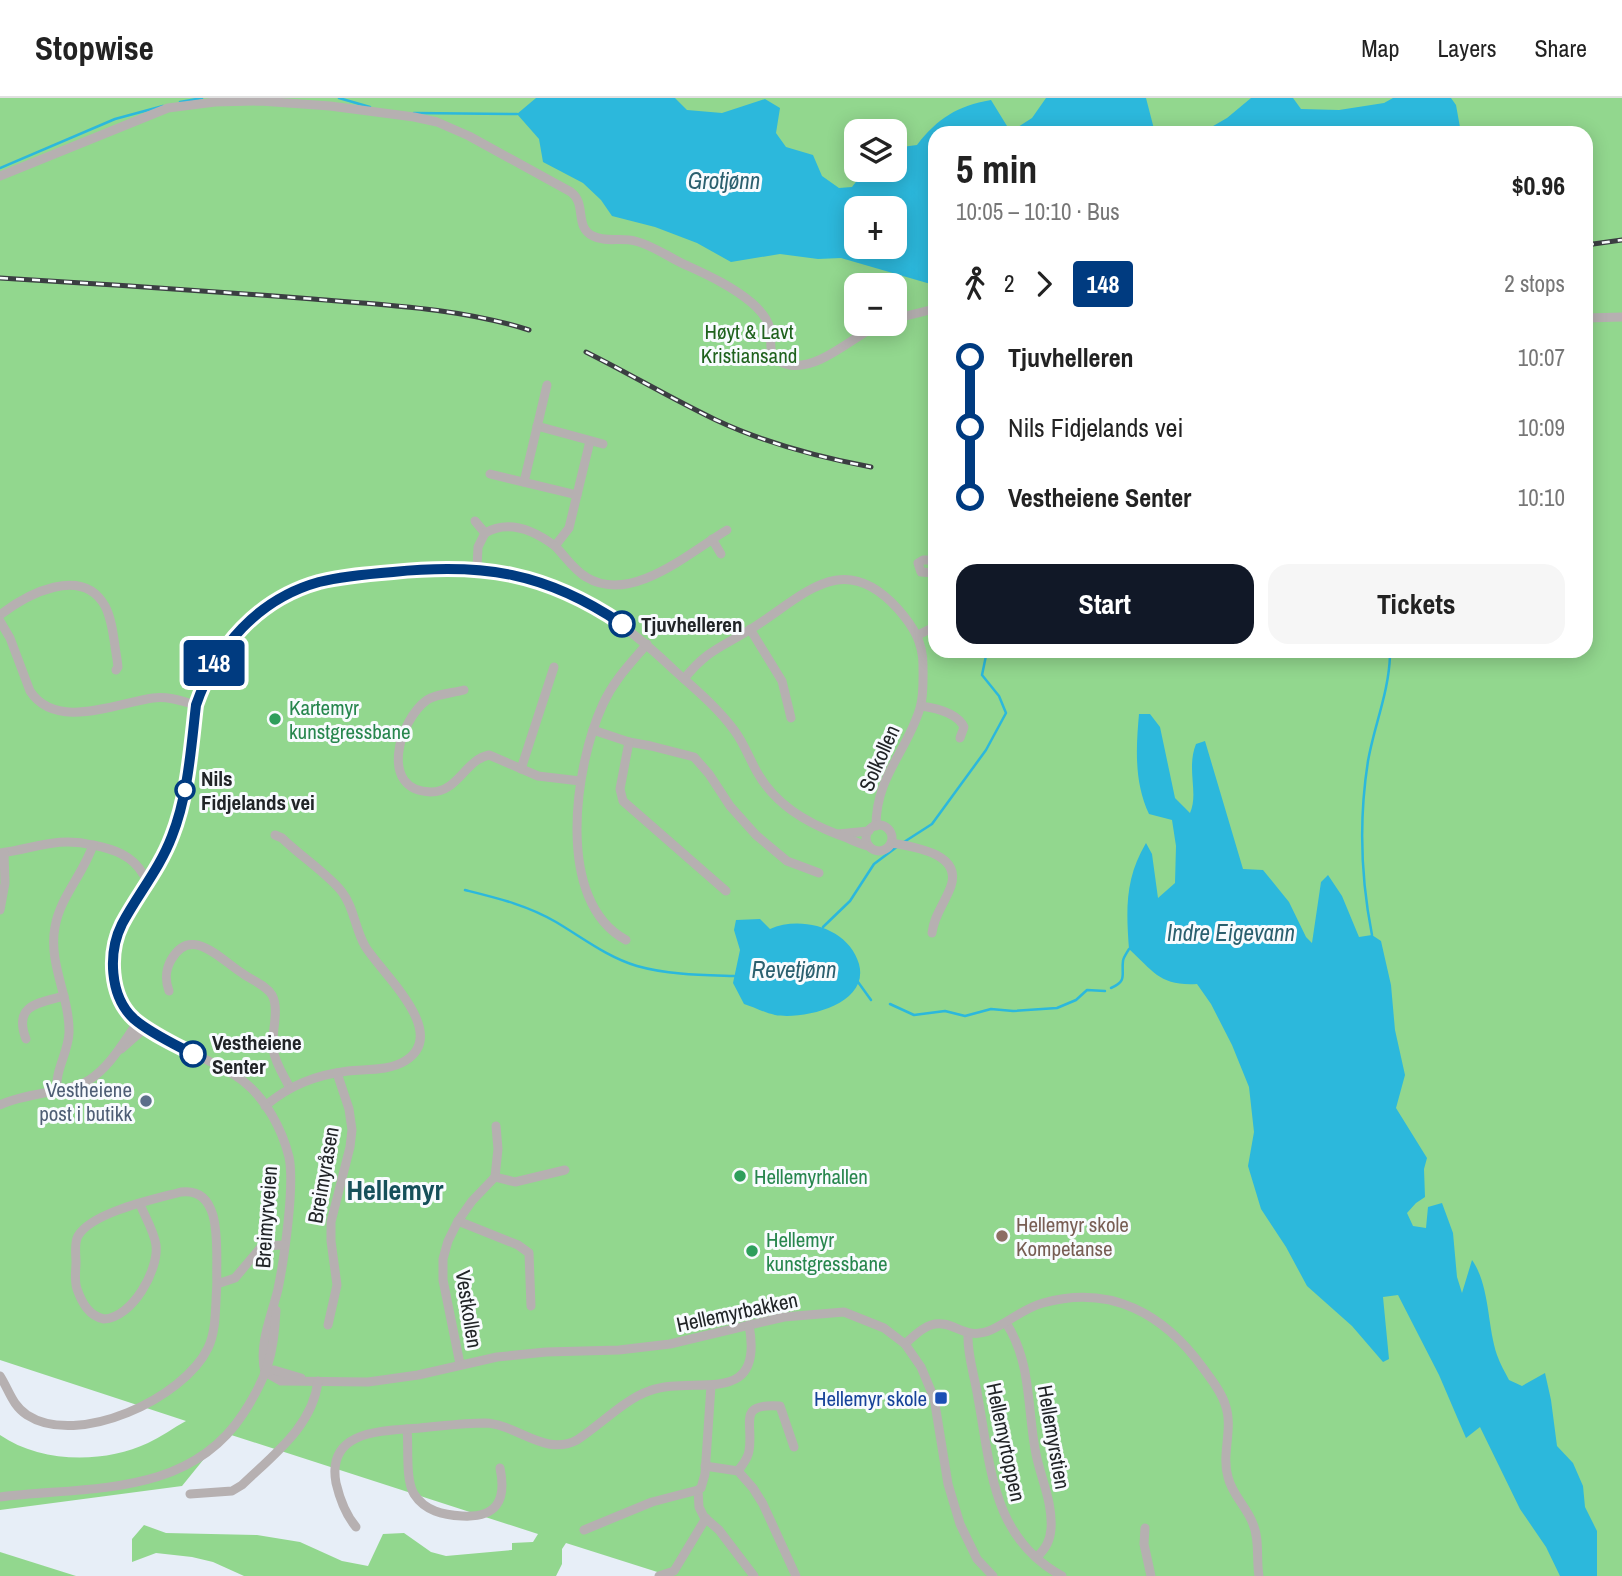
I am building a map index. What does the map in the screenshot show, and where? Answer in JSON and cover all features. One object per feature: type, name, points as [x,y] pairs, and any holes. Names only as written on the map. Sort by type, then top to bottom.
[{"type":"street","points":[[0,176],[122,125],[181,105],[290,102],[414,117],[462,132],[571,192],[579,201],[582,224],[591,235],[605,240],[631,240],[653,247],[709,275],[747,299],[766,319],[771,333],[769,349],[785,364],[799,366],[812,362],[861,336]]},
{"type":"street","points":[[907,316],[928,310]]},
{"type":"street","points":[[1593,318],[1622,317]]},
{"type":"street","points":[[524,482],[547,386]]},
{"type":"street","points":[[537,426],[603,444]]},
{"type":"street","points":[[555,547],[569,528],[590,440]]},
{"type":"street","points":[[490,474],[577,495]]},
{"type":"street","points":[[475,521],[485,533]]},
{"type":"street","points":[[477,569],[478,547],[485,533],[501,527],[523,529],[539,535],[555,547],[584,576],[599,583],[618,586],[654,575],[727,530]]},
{"type":"street","points":[[712,539],[721,554]]},
{"type":"street","points":[[928,560],[918,563],[921,572],[928,573]]},
{"type":"street","name":"Breimyrveien","points":[[0,1497],[130,1484],[168,1475],[183,1468],[210,1450],[231,1431],[253,1399],[265,1372],[265,1343],[277,1290],[291,1185],[290,1161],[279,1129],[265,1105],[240,1079],[142,1025],[128,1012],[118,993],[113,965],[115,943],[122,924],[159,864],[172,838],[181,810],[196,705],[213,665],[234,636],[260,611],[296,590],[343,577],[425,569],[477,569],[531,579],[568,593],[611,616],[647,644],[733,728],[762,780],[780,801],[808,822],[869,846]]},
{"type":"street","points":[[684,680],[713,650],[750,629],[809,589],[825,582],[860,582],[875,589],[893,604],[918,635],[928,630]]},
{"type":"street","points":[[0,615],[15,605],[55,587],[69,584],[85,588],[98,597],[105,607],[116,649],[116,670]]},
{"type":"street","points":[[0,621],[10,638],[30,691],[34,698],[46,706],[75,712],[93,712],[162,698],[196,705]]},
{"type":"street","points":[[750,629],[782,681],[791,718]]},
{"type":"street","name":"Solkollen","points":[[872,828],[883,784],[921,706],[923,659],[918,635]]},
{"type":"street","points":[[626,940],[611,931],[599,914],[580,874],[580,781],[593,730],[603,704],[614,683],[647,644]]},
{"type":"street","points":[[521,769],[554,667]]},
{"type":"street","points":[[464,690],[429,698],[412,717],[398,749],[397,762],[401,774],[415,787],[435,792],[450,786],[474,762],[484,756],[495,756],[538,776],[580,781]]},
{"type":"street","name":"Solkollen","points":[[921,706],[940,710],[960,721],[964,727],[960,738]]},
{"type":"street","points":[[593,730],[629,742],[694,757],[730,806],[756,835],[787,861],[819,873]]},
{"type":"street","points":[[629,742],[620,789],[623,801],[726,891]]},
{"type":"street","points":[[884,826],[890,831],[891,843],[887,849],[879,851],[869,846],[866,838],[872,828],[884,826]]},
{"type":"street","name":"Breimyrveien","points":[[837,834],[872,828]]},
{"type":"street","points":[[265,1105],[290,1088],[310,1079],[403,1063],[417,1048],[421,1036],[420,1023],[412,1009],[363,943],[344,894],[282,838],[275,835]]},
{"type":"street","points":[[0,911],[5,883],[2,853],[50,842],[73,841],[106,847],[136,864],[143,874]]},
{"type":"street","points":[[891,843],[928,851],[937,855],[951,869],[952,884],[935,916],[932,933]]},
{"type":"street","points":[[57,1090],[58,1072],[69,1036],[69,1021],[54,955],[55,925],[93,845]]},
{"type":"street","points":[[169,991],[166,975],[169,963],[178,950],[194,945],[213,951],[268,990],[274,1000],[274,1052],[290,1088]]},
{"type":"street","points":[[26,1039],[22,1018],[26,1010],[38,1003],[64,996]]},
{"type":"street","points":[[0,1105],[20,1097],[90,1080],[142,1025]]},
{"type":"street","points":[[63,1062],[69,1087]]},
{"type":"street","name":"Breimyråsen","points":[[328,1325],[337,1284],[330,1237],[331,1222],[352,1130],[349,1109],[337,1073]]},
{"type":"street","points":[[496,1125],[498,1149],[495,1177],[515,1182],[565,1170]]},
{"type":"street","name":"Vestkollen","points":[[460,1364],[443,1269],[448,1241],[472,1200],[495,1177]]},
{"type":"street","points":[[0,1376],[14,1403],[25,1414],[43,1422],[91,1423],[134,1411],[173,1388],[202,1358],[214,1329],[217,1284],[215,1223],[205,1199],[200,1195],[187,1192],[140,1204],[103,1217],[86,1228],[78,1237],[76,1247],[76,1286],[89,1311],[98,1318],[110,1319],[136,1298],[154,1268],[156,1241],[140,1204]]},
{"type":"street","points":[[458,1221],[518,1245],[529,1253],[531,1306]]},
{"type":"street","points":[[217,1284],[235,1278],[262,1246],[284,1245]]},
{"type":"street","points":[[905,1344],[934,1324],[946,1325],[968,1334],[984,1333],[1041,1304],[1088,1298],[1129,1306],[1147,1314],[1176,1335],[1209,1376],[1226,1405],[1229,1424],[1226,1470],[1232,1488],[1254,1525],[1259,1576]]},
{"type":"street","name":"Hellemyrbakken","points":[[265,1372],[281,1381],[368,1382],[529,1353],[636,1349],[688,1341],[784,1317],[844,1312],[884,1328],[905,1344],[921,1367],[934,1398],[948,1484],[960,1524],[977,1559],[993,1576]]},
{"type":"street","name":"Hellemyrstien","points":[[1006,1323],[1014,1338],[1025,1377],[1035,1453],[1049,1508],[1051,1530],[1048,1546],[1037,1557]]},
{"type":"street","points":[[356,1527],[340,1501],[335,1470],[340,1453],[349,1443],[363,1435],[407,1429],[490,1424],[547,1444],[565,1445],[578,1440],[650,1390],[711,1386],[733,1381],[744,1370],[752,1348],[749,1325]]},
{"type":"street","name":"Hellemyrtoppen","points":[[968,1334],[998,1502],[1013,1530],[1037,1557],[1062,1576]]},
{"type":"street","points":[[190,1494],[232,1491],[242,1485],[306,1418],[318,1381]]},
{"type":"street","points":[[711,1386],[705,1466],[703,1482],[698,1490],[699,1507],[754,1576]]},
{"type":"street","points":[[738,1471],[749,1454],[748,1421],[753,1410],[757,1408],[780,1406],[794,1447]]},
{"type":"street","points":[[407,1429],[411,1488],[419,1500],[434,1511],[472,1517],[488,1513],[498,1504],[502,1491],[500,1468]]},
{"type":"street","points":[[705,1466],[738,1471],[758,1494],[796,1576]]},
{"type":"street","points":[[584,1530],[652,1502],[698,1490]]},
{"type":"street","points":[[659,1576],[672,1575],[706,1518]]},
{"type":"street","points":[[1144,1528],[1144,1544],[1151,1576]]},
{"type":"green space","name":"Høyt & Lavt Kristiansand","points":[[0,98],[1622,98],[1622,1576],[670,1576],[566,1543],[562,1549],[562,1564],[556,1576],[244,1576],[213,1562],[192,1557],[156,1553],[132,1562],[132,1539],[144,1525],[166,1533],[257,1535],[300,1542],[342,1561],[368,1566],[383,1534],[404,1533],[431,1552],[446,1556],[512,1550],[512,1543],[533,1542],[538,1534],[225,1433],[182,1486],[0,1510],[0,1435],[34,1451],[72,1457],[112,1455],[153,1441],[186,1421],[0,1360]]},
{"type":"green space","points":[[0,1552],[76,1576],[0,1576]]},
{"type":"water","name":"Grotjønn","points":[[536,98],[675,98],[687,110],[722,113],[765,99],[780,108],[776,133],[786,147],[813,155],[822,176],[839,188],[852,187],[856,182],[907,182],[907,146],[917,145],[928,133],[928,283],[907,277],[907,273],[893,273],[844,259],[907,259],[907,196],[844,196],[844,259],[818,259],[780,254],[731,262],[697,243],[655,227],[612,216],[601,200],[583,183],[543,162],[539,139],[517,114]]},
{"type":"water","name":"Grotjønn","points":[[1046,98],[1146,98],[1153,126],[1020,126],[1032,118]]},
{"type":"water","points":[[1251,98],[1293,98],[1301,109],[1339,110],[1384,103],[1393,98],[1451,98],[1456,105],[1460,126],[1213,126]]},
{"type":"water","name":"Grotjønn","points":[[991,100],[1007,126],[934,126],[968,106]]},
{"type":"water","name":"Indre Eigevann","points":[[1139,714],[1150,714],[1160,727],[1175,798],[1190,813],[1193,797],[1193,753],[1196,744],[1205,741],[1243,869],[1263,870],[1289,902],[1306,937],[1312,943],[1321,882],[1328,875],[1342,896],[1359,937],[1372,935],[1381,941],[1405,1075],[1396,1108],[1427,1158],[1424,1169],[1425,1197],[1407,1213],[1413,1226],[1426,1228],[1428,1207],[1442,1203],[1453,1233],[1457,1277],[1462,1293],[1472,1260],[1482,1282],[1497,1355],[1509,1380],[1522,1386],[1545,1373],[1557,1446],[1573,1463],[1583,1486],[1585,1507],[1597,1531],[1597,1576],[1560,1576],[1546,1547],[1520,1509],[1480,1427],[1466,1438],[1439,1375],[1398,1295],[1383,1297],[1389,1359],[1383,1362],[1352,1326],[1307,1286],[1261,1209],[1248,1166],[1254,1132],[1249,1087],[1232,1045],[1211,1004],[1197,984],[1174,983],[1158,976],[1129,949],[1128,894],[1134,869],[1146,843],[1152,854],[1158,898],[1175,883],[1176,846],[1172,820],[1149,814],[1138,777]]},
{"type":"water","name":"Revetjønn","points":[[760,919],[770,929],[796,923],[809,924],[835,933],[854,952],[859,964],[860,978],[854,990],[832,1007],[801,1015],[775,1015],[744,1004],[733,983],[740,950],[734,930],[736,920]]},
{"type":"waterway","points":[[180,102],[202,98]]},
{"type":"waterway","points":[[339,98],[370,107]]},
{"type":"waterway","points":[[0,168],[115,119],[163,106]]},
{"type":"waterway","points":[[414,113],[517,114]]},
{"type":"waterway","points":[[904,842],[932,824],[986,750],[1006,713],[999,696],[982,675],[986,658]]},
{"type":"waterway","points":[[1372,935],[1365,892],[1363,804],[1368,761],[1387,682],[1390,658]]},
{"type":"waterway","points":[[823,927],[850,901],[874,864],[898,846]]},
{"type":"waterway","points":[[465,890],[534,911],[605,952],[637,966],[673,973],[734,976]]},
{"type":"waterway","points":[[1111,988],[1122,980],[1123,960],[1129,949]]},
{"type":"waterway","points":[[858,982],[871,1000]]},
{"type":"waterway","points":[[890,1004],[914,1015],[945,1011],[965,1016],[991,1009],[1013,1011],[1057,1008],[1076,1000],[1087,990],[1105,991]]},
{"type":"railway","points":[[1593,244],[1622,240]]},
{"type":"railway","points":[[0,278],[395,306],[449,312],[529,330]]},
{"type":"railway","points":[[586,352],[683,404],[753,436],[831,459],[871,467]]},
{"type":"bus line","name":"148","points":[[193,1054],[146,1027],[128,1012],[118,993],[114,974],[115,943],[122,924],[172,838],[184,798],[196,705],[213,665],[241,628],[273,603],[296,590],[320,582],[377,573],[453,568],[505,572],[544,583],[586,602],[622,624]]},
{"type":"place","name":"Tjuvhelleren","points":[[622,624]]},
{"type":"place","name":"Kartemyr kunstgressbane","points":[[275,719]]},
{"type":"place","name":"Nils Fidjelands vei","points":[[185,790]]},
{"type":"place","name":"Vestheiene Senter","points":[[193,1054]]},
{"type":"place","name":"Vestheiene post i butikk","points":[[146,1101]]},
{"type":"place","name":"Hellemyrhallen","points":[[740,1176]]},
{"type":"place","name":"Hellemyr skole Kompetanse","points":[[1002,1236]]},
{"type":"place","name":"Hellemyr kunstgressbane","points":[[752,1251]]},
{"type":"place","name":"Hellemyr skole","points":[[941,1398]]},
{"type":"district","name":"Hellemyr","points":[[395,1190]]}]
